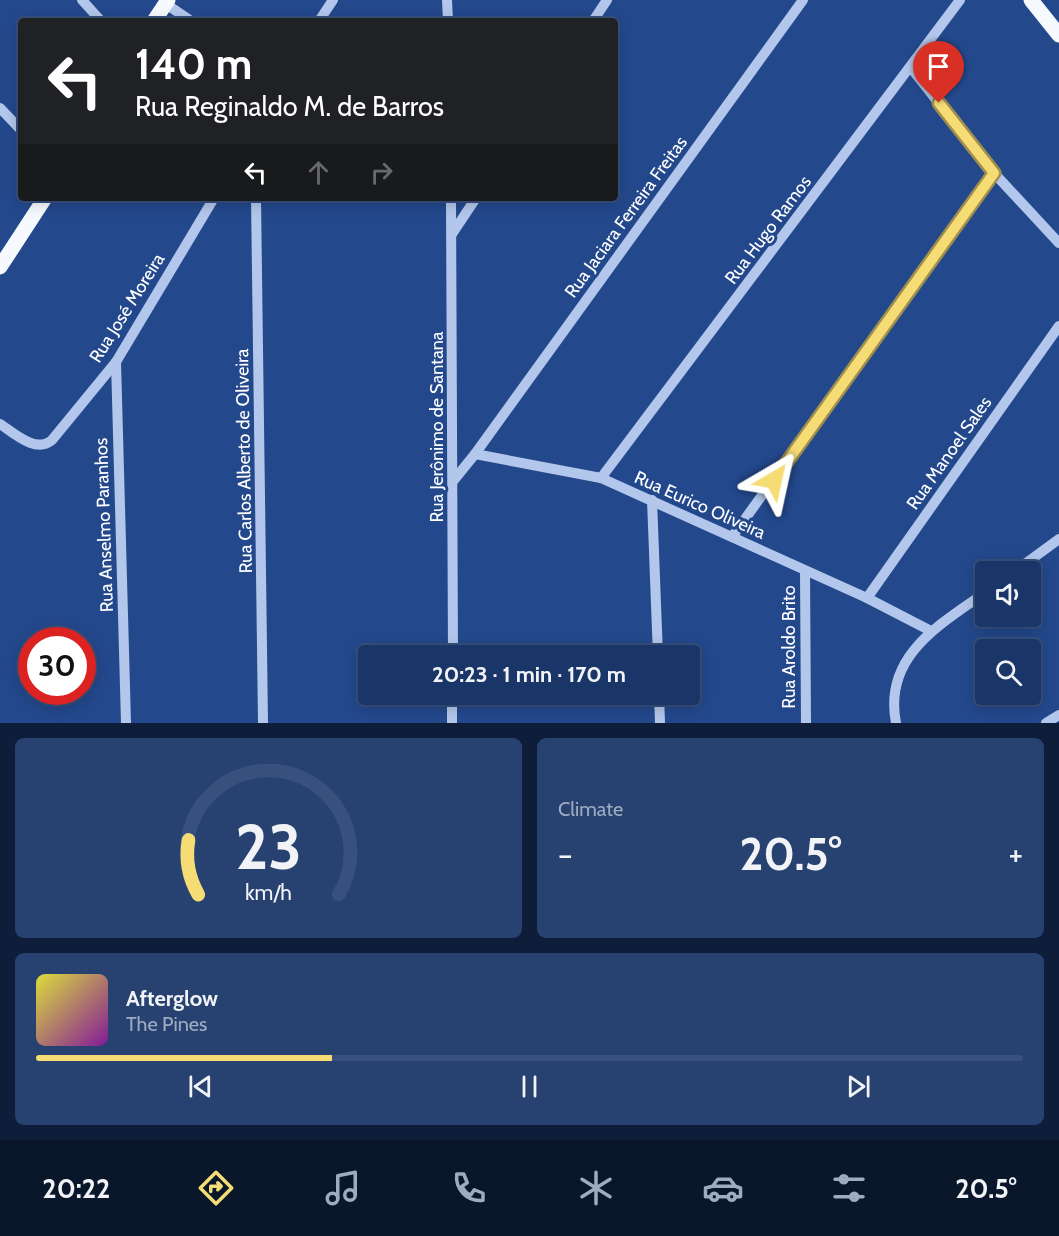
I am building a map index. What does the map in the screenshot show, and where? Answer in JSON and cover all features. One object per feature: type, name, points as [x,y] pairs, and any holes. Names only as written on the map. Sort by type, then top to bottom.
[{"type":"main road","points":[[1030,0],[1059,35]]},
{"type":"main road","points":[[156,18],[167,2]]},
{"type":"main road","points":[[0,267],[43,201]]},
{"type":"street","points":[[82,0],[97,18]]},
{"type":"street","points":[[321,18],[333,0]]},
{"type":"street","points":[[447,0],[448,18]]},
{"type":"street","points":[[595,18],[607,0]]},
{"type":"street","name":"Rua Jaciara Ferreira Freitas","points":[[475,454],[803,0]]},
{"type":"street","name":"Rua Hugo Ramos","points":[[601,478],[960,0]]},
{"type":"street","points":[[167,2],[187,18]]},
{"type":"street","points":[[911,68],[994,173],[1059,243]]},
{"type":"street","points":[[0,108],[18,127]]},
{"type":"street","points":[[732,537],[994,173]]},
{"type":"street","name":"Rua José Moreira","points":[[0,424],[34,445],[47,444],[116,362],[212,201]]},
{"type":"street","name":"Rua Carlos Alberto de Oliveira","points":[[256,201],[263,723]]},
{"type":"street","name":"Rua Jerônimo de Santana","points":[[451,201],[453,645]]},
{"type":"street","points":[[452,235],[474,201]]},
{"type":"street","name":"Rua Manoel Sales","points":[[867,598],[1059,326]]},
{"type":"street","name":"Rua Anselmo Paranhos","points":[[116,362],[126,723]]},
{"type":"street","points":[[454,480],[475,454]]},
{"type":"street","name":"Rua Eurico Oliveira","points":[[475,454],[601,478],[867,598],[930,631]]},
{"type":"street","points":[[652,500],[658,645]]},
{"type":"street","points":[[1029,561],[1059,539]]},
{"type":"street","name":"Rua Aroldo Brito","points":[[805,571],[806,723]]},
{"type":"street","points":[[896,723],[893,705],[896,682],[906,660],[930,631],[975,600]]},
{"type":"street","points":[[452,705],[452,723]]},
{"type":"street","points":[[659,705],[660,723]]},
{"type":"street","points":[[1046,723],[1059,715]]},
{"type":"route","points":[[774,480],[994,173],[939,103]]}]
